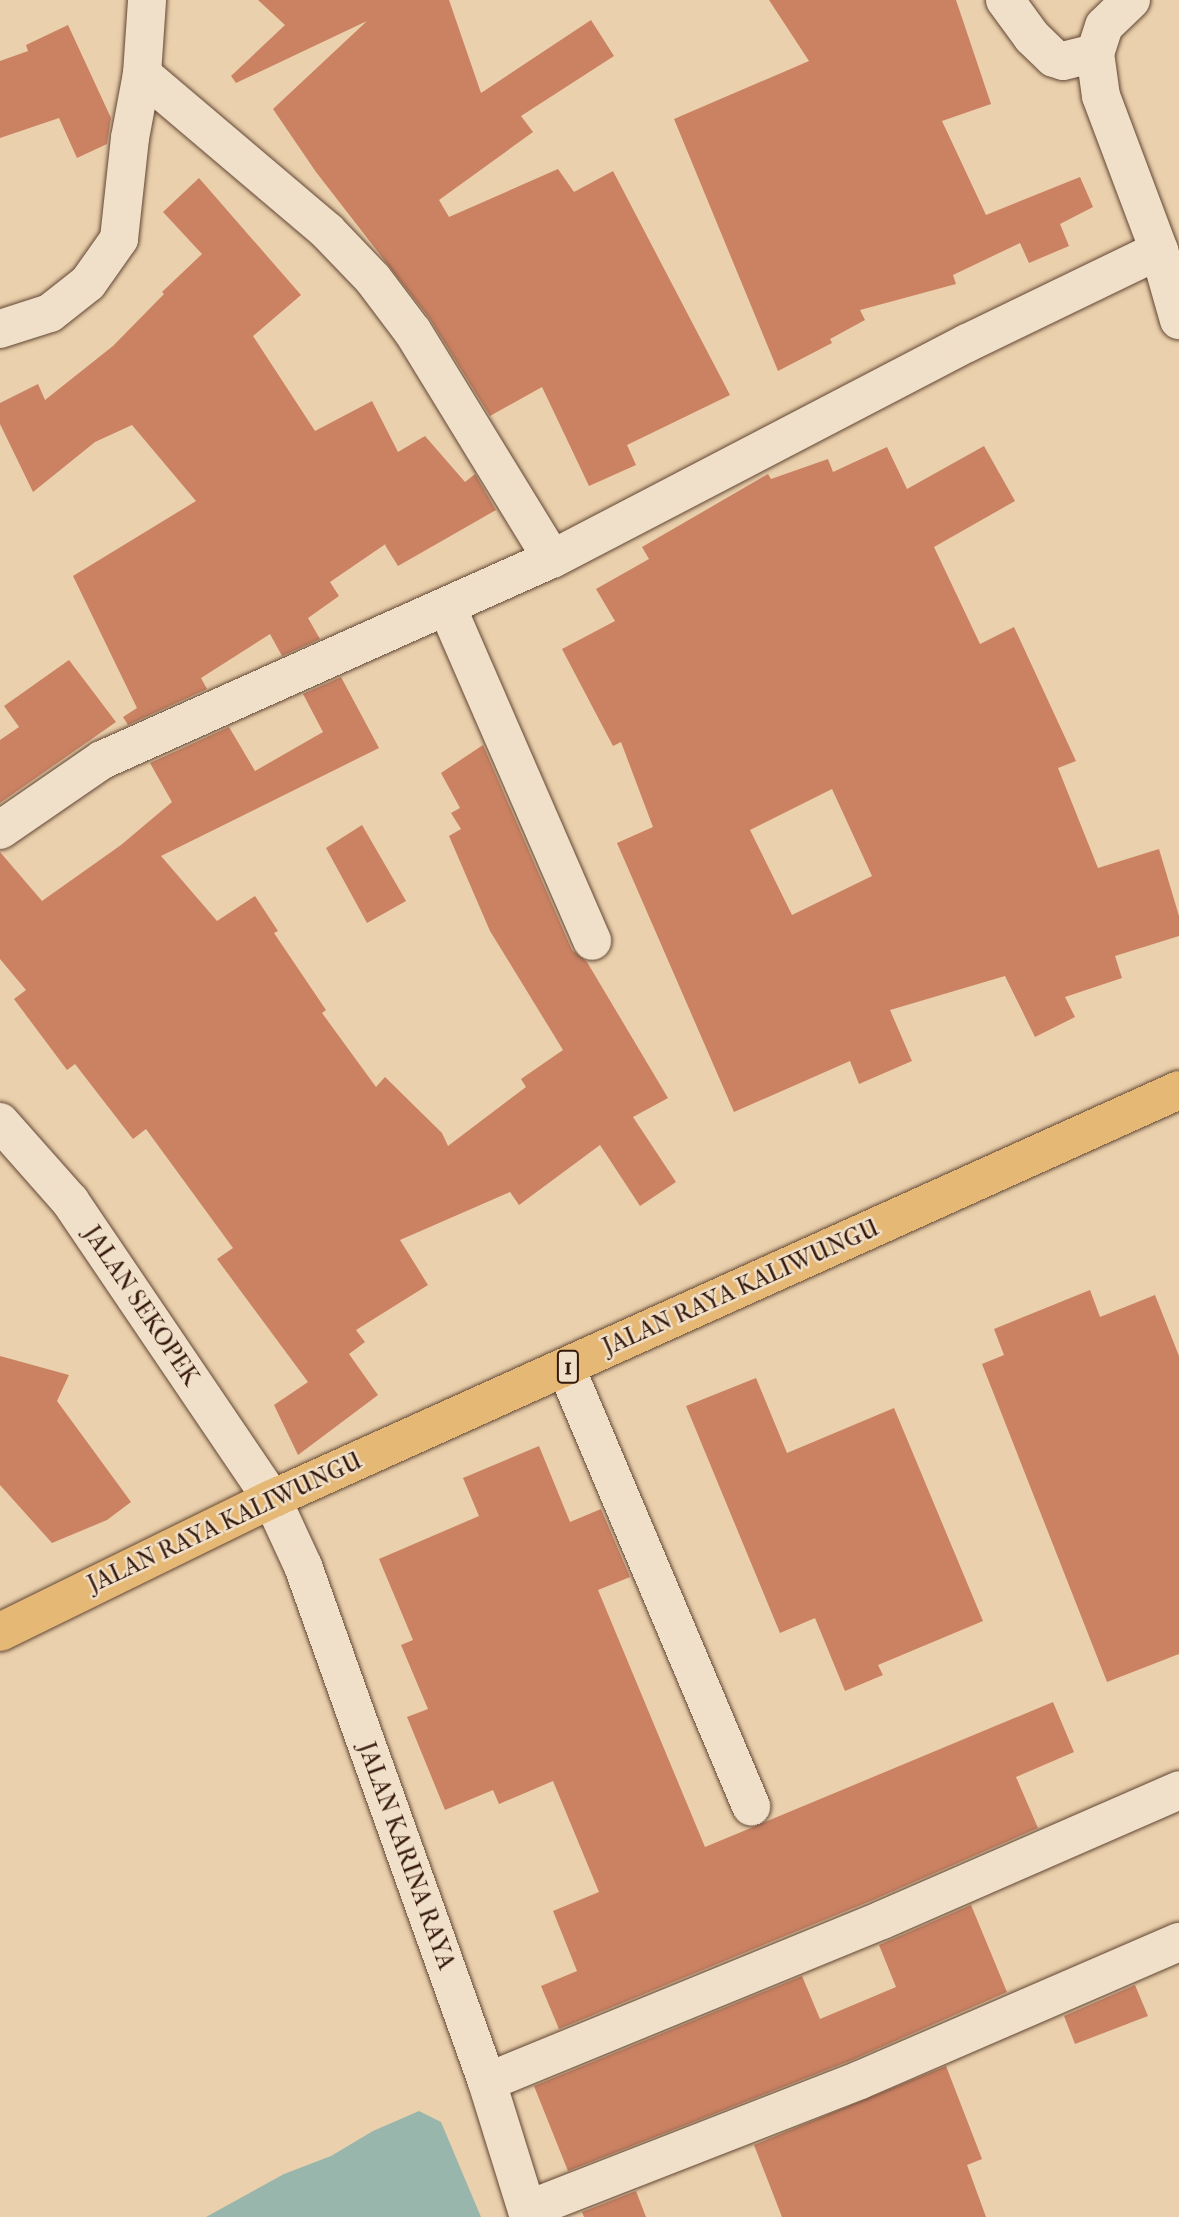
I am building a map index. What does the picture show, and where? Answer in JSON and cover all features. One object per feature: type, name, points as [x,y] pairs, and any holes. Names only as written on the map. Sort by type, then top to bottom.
[{"type":"main road","name":"JALAN RAYA KALIWUNGU","points":[[0,1632],[272,1499],[1179,1090]]},
{"type":"street","points":[[0,329],[50,313],[88,283],[119,239],[130,138],[142,74],[146,0]]},
{"type":"street","points":[[1005,0],[1032,37],[1054,58],[1063,61],[1095,53]]},
{"type":"street","points":[[1131,0],[1104,26],[1095,53],[1101,96],[1159,250],[1179,320]]},
{"type":"street","points":[[142,74],[327,231],[373,279],[413,332],[552,559]]},
{"type":"street","points":[[0,830],[102,760],[552,559],[967,343],[1159,250]]},
{"type":"street","points":[[447,607],[592,941]]},
{"type":"street","name":"JALAN SEKOPEK","points":[[0,1122],[70,1201],[272,1499]]},
{"type":"street","points":[[566,1368],[751,1807]]},
{"type":"street","name":"JALAN KARINA RAYA","points":[[272,1499],[303,1566],[487,2082],[528,2213]]},
{"type":"street","points":[[487,2082],[882,1920],[1179,1790]]},
{"type":"street","points":[[528,2213],[860,2080],[1179,1942]]},
{"type":"water","points":[[419,2111],[441,2122],[481,2217],[206,2217],[284,2174],[331,2156],[373,2131]]},
{"type":"building","points":[[258,0],[449,0],[481,93],[591,20],[614,56],[521,116],[533,132],[439,200],[449,217],[558,169],[574,192],[613,171],[730,395],[627,445],[636,465],[589,486],[542,387],[490,416],[430,319],[316,172],[273,109],[367,21],[236,83],[231,76],[285,25]]},
{"type":"building","points":[[769,0],[956,0],[991,104],[942,121],[986,215],[1080,177],[1093,207],[1060,224],[1069,246],[1029,263],[1020,243],[953,275],[956,284],[860,310],[865,320],[830,339],[832,343],[778,371],[674,119],[809,61]]},
{"type":"building","points":[[68,25],[111,118],[107,144],[77,158],[59,118],[0,138],[0,61],[28,51],[26,45]]},
{"type":"building","points":[[199,178],[301,295],[253,336],[315,431],[372,401],[398,452],[425,436],[465,482],[475,474],[496,510],[398,566],[385,545],[387,543],[330,582],[339,596],[308,618],[320,639],[282,656],[270,634],[201,678],[207,689],[128,725],[123,717],[137,708],[73,576],[196,501],[132,425],[95,442],[33,492],[0,424],[0,403],[38,384],[45,400],[113,346],[164,294],[162,292],[202,254],[163,212]]},
{"type":"building","points":[[984,446],[1015,501],[934,547],[980,644],[1014,627],[1076,761],[1058,768],[1098,868],[1159,849],[1179,916],[1179,936],[1115,956],[1122,978],[1065,997],[1075,1017],[1035,1037],[1005,976],[890,1010],[912,1061],[859,1084],[850,1061],[734,1112],[617,843],[653,827],[621,742],[613,746],[562,649],[615,621],[596,589],[649,559],[642,547],[768,474],[771,479],[828,459],[833,472],[887,447],[907,489]],"holes":[[[832,789],[872,876],[792,915],[750,830]]]},
{"type":"building","points":[[69,660],[116,722],[0,803],[0,740],[19,727],[4,706]]},
{"type":"building","points":[[341,677],[379,748],[161,856],[217,921],[255,896],[278,931],[274,933],[326,1010],[322,1013],[376,1087],[385,1077],[442,1133],[448,1146],[526,1087],[521,1079],[563,1050],[490,931],[449,836],[461,829],[451,813],[460,808],[441,773],[483,745],[572,950],[587,962],[668,1098],[633,1117],[676,1182],[640,1206],[600,1145],[519,1205],[510,1192],[400,1240],[428,1285],[356,1330],[365,1342],[349,1354],[378,1395],[298,1455],[274,1405],[308,1382],[217,1259],[233,1248],[146,1129],[133,1139],[75,1064],[67,1070],[14,999],[26,990],[0,959],[0,852],[42,901],[121,845],[172,802],[150,763],[229,727],[255,771],[323,732],[303,694]]},
{"type":"building","points":[[362,825],[406,901],[367,923],[326,848]]},
{"type":"building","points":[[1090,1290],[1100,1317],[1155,1295],[1179,1356],[1179,1654],[1107,1682],[982,1364],[1004,1355],[994,1329]]},
{"type":"building","points":[[0,1356],[69,1375],[57,1401],[131,1502],[107,1520],[52,1543],[0,1485]]},
{"type":"building","points":[[756,1378],[787,1453],[894,1408],[983,1621],[878,1665],[883,1675],[845,1691],[815,1618],[780,1633],[686,1406]]},
{"type":"building","points":[[539,1446],[570,1522],[601,1509],[630,1577],[598,1590],[705,1847],[1053,1702],[1074,1752],[1016,1777],[1038,1828],[873,1900],[559,2029],[541,1986],[577,1971],[553,1911],[599,1892],[553,1781],[499,1804],[493,1790],[445,1810],[407,1717],[428,1709],[401,1645],[413,1640],[379,1559],[479,1516],[463,1478]]},
{"type":"building","points":[[971,1905],[1007,1992],[852,2060],[568,2171],[534,2086],[802,1976],[820,2019],[896,1987],[879,1945]]},
{"type":"building","points":[[1135,1985],[1148,2016],[1075,2044],[1064,2016]]},
{"type":"building","points":[[946,2066],[982,2159],[967,2165],[986,2217],[782,2217],[754,2145]]},
{"type":"building","points":[[636,2191],[646,2217],[584,2217],[582,2212]]}]
